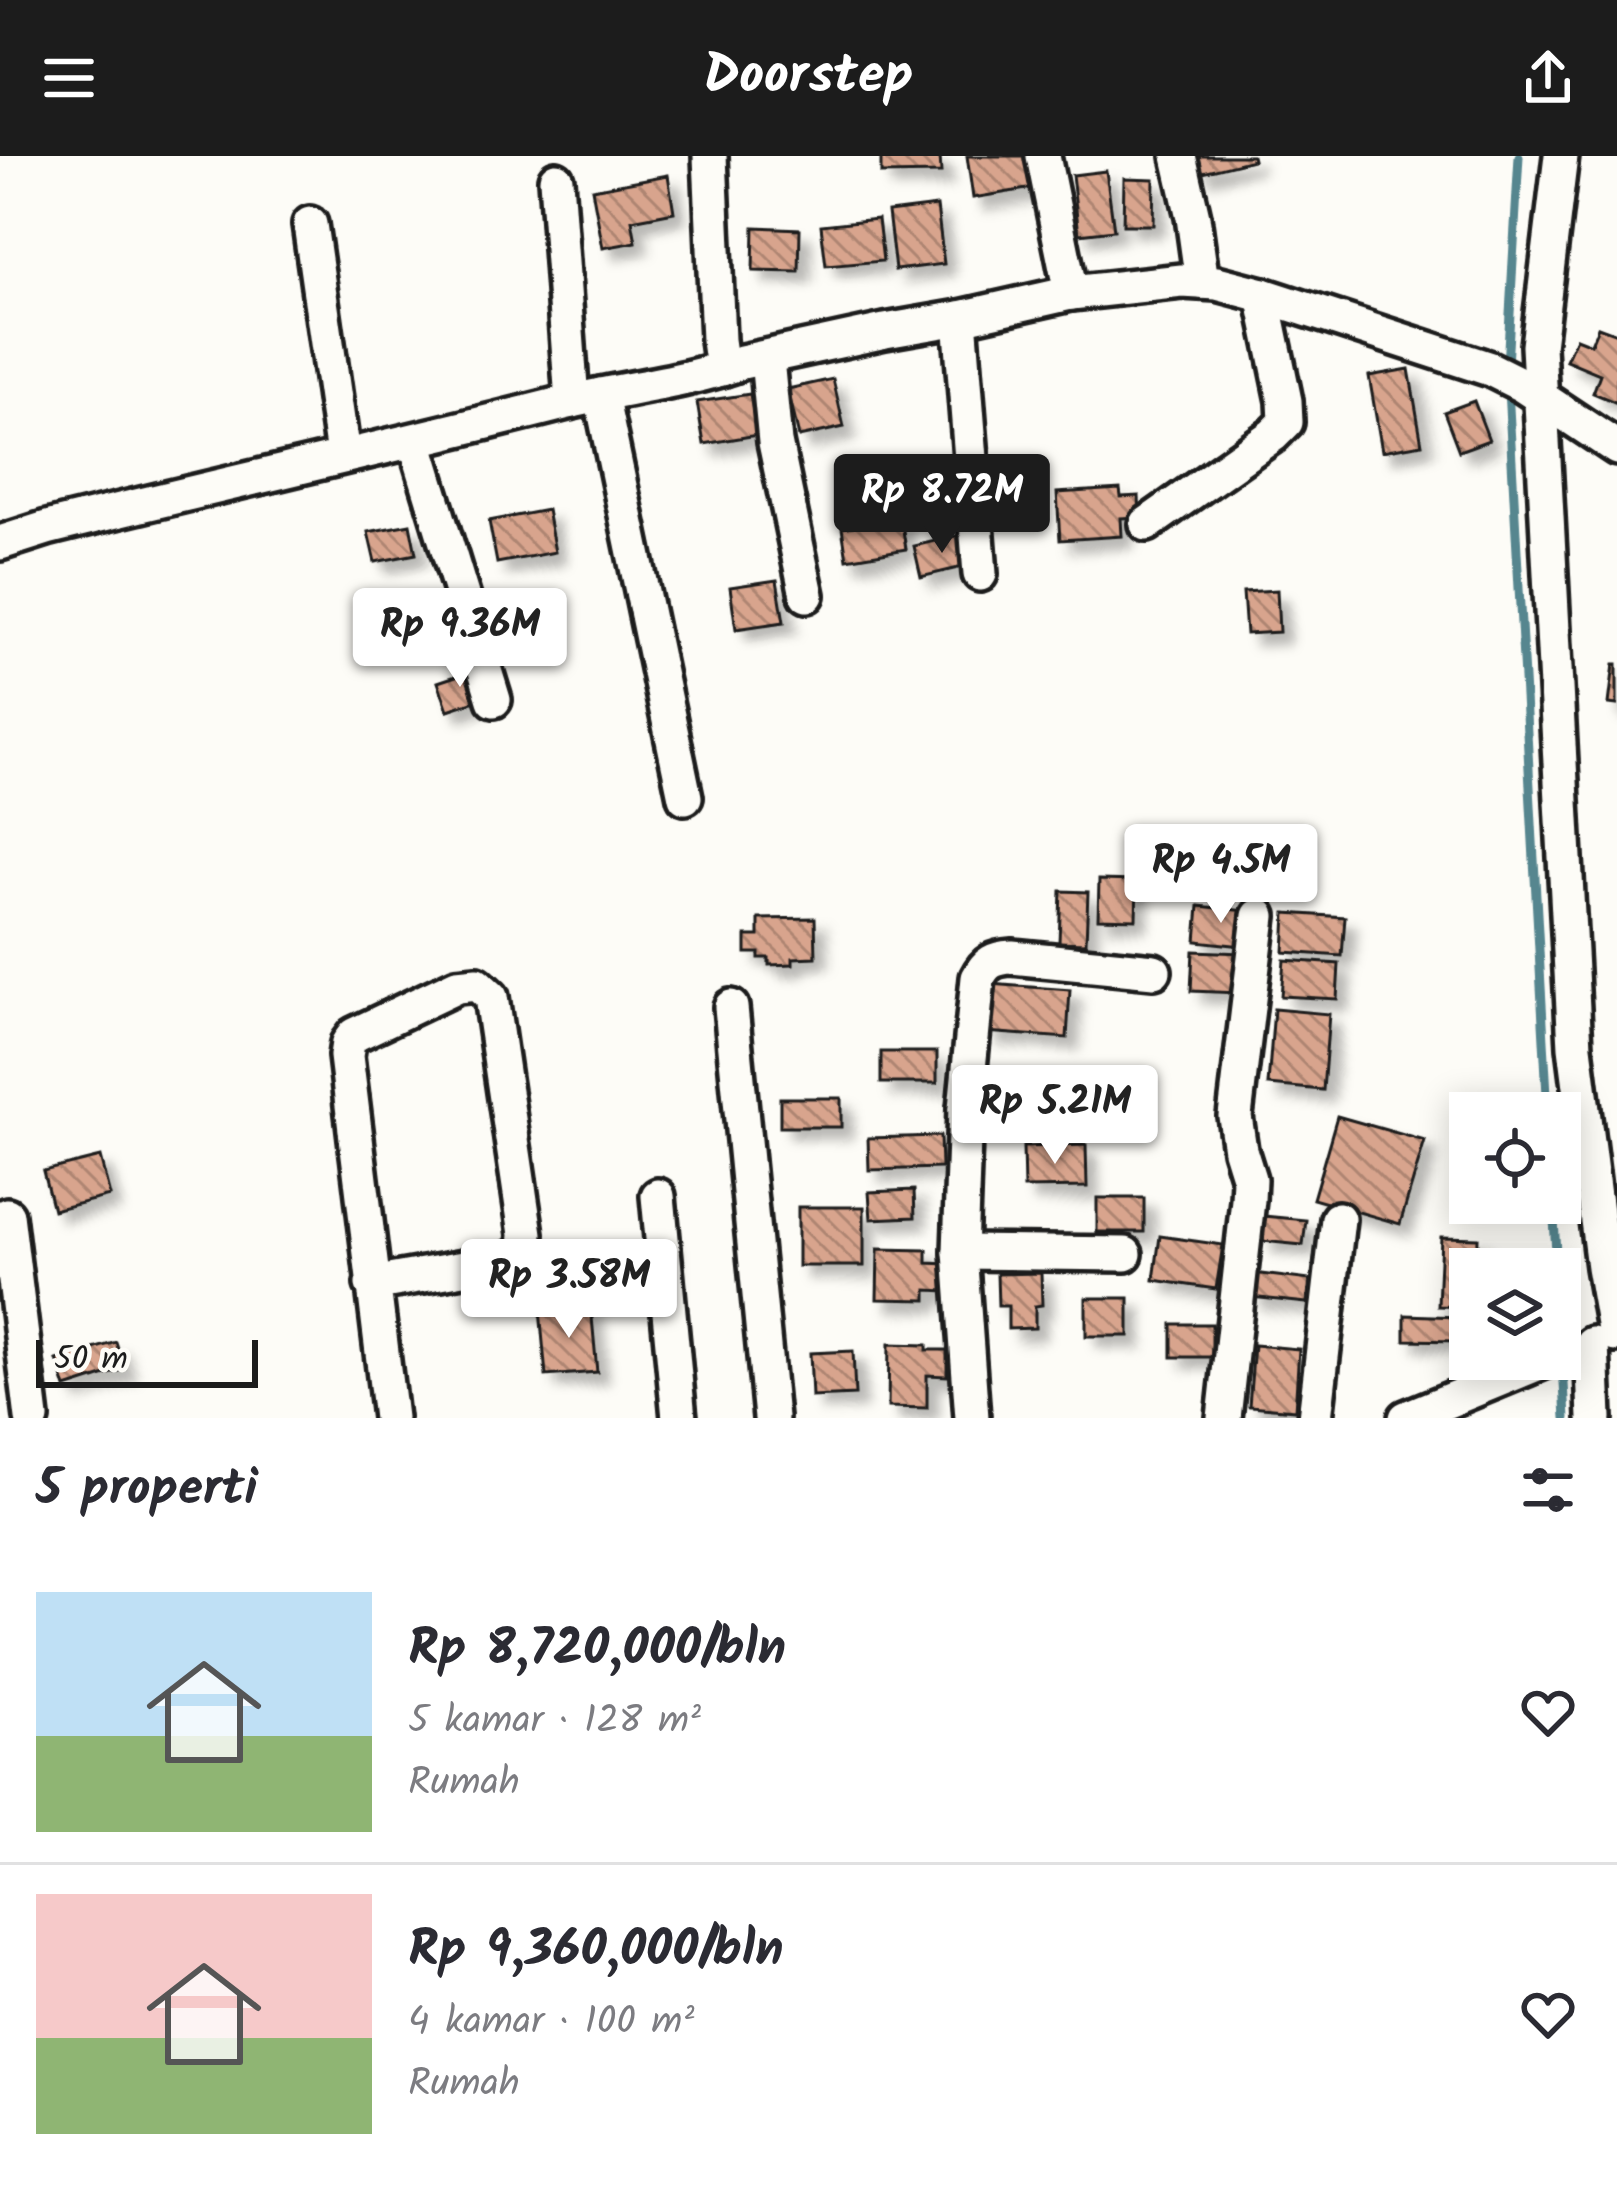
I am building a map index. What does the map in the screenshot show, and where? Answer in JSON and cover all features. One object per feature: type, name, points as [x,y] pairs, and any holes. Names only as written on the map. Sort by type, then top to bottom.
[{"type":"street","points":[[710,156],[722,369]]},
{"type":"street","points":[[1043,156],[1071,292]]},
{"type":"street","points":[[1179,156],[1202,282]]},
{"type":"street","points":[[1561,156],[1531,391],[1575,1047],[1603,1267],[1585,1346],[1595,1418]]},
{"type":"street","points":[[556,179],[586,398],[685,797]]},
{"type":"street","points":[[310,224],[343,455]]},
{"type":"street","points":[[0,543],[47,527],[742,362],[1071,292],[1155,283],[1202,282],[1263,295],[1490,369],[1617,448]]},
{"type":"street","points":[[1147,524],[1286,422],[1263,295]]},
{"type":"street","points":[[960,318],[980,574]]},
{"type":"street","points":[[767,358],[776,442],[807,595]]},
{"type":"street","points":[[415,441],[494,700]]},
{"type":"street","points":[[1224,1418],[1249,1179],[1235,1116],[1259,916]]},
{"type":"street","points":[[972,1418],[960,1252],[964,1109],[978,978],[996,958],[1012,957],[1154,971]]},
{"type":"street","points":[[372,1284],[509,1260],[525,1246],[491,998],[477,984],[458,986],[354,1035],[348,1043],[346,1056],[372,1284],[390,1418]]},
{"type":"street","points":[[731,1007],[771,1418]]},
{"type":"street","points":[[964,1109],[1086,1113]]},
{"type":"street","points":[[658,1196],[679,1418]]},
{"type":"street","points":[[7,1215],[32,1418]]},
{"type":"street","points":[[1315,1418],[1338,1219]]},
{"type":"street","points":[[960,1252],[1124,1254]]},
{"type":"street","points":[[1419,1415],[1513,1372],[1585,1346]]},
{"type":"building","points":[[881,156],[940,156],[941,173],[881,174]]},
{"type":"building","points":[[967,156],[1034,156],[1039,187],[973,198]]},
{"type":"building","points":[[1195,156],[1252,156],[1253,160],[1199,173]]},
{"type":"building","points":[[1106,171],[1114,230],[1079,234],[1072,175]]},
{"type":"building","points":[[668,175],[674,212],[632,220],[636,242],[603,248],[592,189]]},
{"type":"building","points":[[1124,178],[1154,179],[1153,225],[1123,225]]},
{"type":"building","points":[[937,206],[944,264],[895,270],[888,212]]},
{"type":"building","points":[[878,219],[883,261],[826,266],[821,225]]},
{"type":"building","points":[[754,227],[800,229],[799,272],[753,271]]},
{"type":"building","points":[[1598,327],[1617,334],[1617,403],[1593,393],[1600,374],[1566,360],[1576,338],[1591,344]]},
{"type":"building","points":[[1409,369],[1422,444],[1382,451],[1369,376]]},
{"type":"building","points":[[833,379],[844,427],[799,437],[788,389]]},
{"type":"building","points":[[750,394],[757,435],[704,444],[697,402]]},
{"type":"building","points":[[1474,401],[1489,440],[1459,451],[1444,412]]},
{"type":"building","points":[[1120,489],[1121,497],[1139,496],[1140,517],[1121,518],[1122,536],[1060,540],[1057,493]]},
{"type":"building","points":[[547,510],[555,552],[497,563],[489,521]]},
{"type":"building","points":[[901,518],[906,549],[847,559],[842,528]]},
{"type":"building","points":[[410,524],[416,554],[375,562],[368,532]]},
{"type":"building","points":[[964,534],[971,565],[921,577],[914,546]]},
{"type":"building","points":[[777,580],[784,622],[736,629],[730,587]]},
{"type":"building","points":[[1277,590],[1279,632],[1246,634],[1243,592]]},
{"type":"building","points":[[1617,664],[1617,705],[1609,704]]},
{"type":"building","points":[[471,671],[481,699],[448,710],[438,682]]},
{"type":"building","points":[[1099,880],[1137,881],[1136,919],[1098,918]]},
{"type":"building","points":[[1061,891],[1088,892],[1086,943],[1059,942]]},
{"type":"building","points":[[1199,906],[1247,911],[1243,946],[1196,941]]},
{"type":"building","points":[[1286,913],[1345,917],[1342,956],[1284,952]]},
{"type":"building","points":[[815,918],[816,957],[769,965],[769,958],[746,953],[746,936],[759,936],[759,919]]},
{"type":"building","points":[[1193,951],[1242,953],[1240,993],[1191,991]]},
{"type":"building","points":[[1284,960],[1339,964],[1337,999],[1281,996]]},
{"type":"building","points":[[990,984],[1070,990],[1067,1038],[986,1032]]},
{"type":"building","points":[[1274,1009],[1329,1014],[1323,1090],[1268,1085]]},
{"type":"building","points":[[881,1052],[937,1052],[937,1083],[881,1083]]},
{"type":"building","points":[[780,1098],[841,1098],[841,1127],[780,1127]]},
{"type":"building","points":[[1337,1116],[1425,1141],[1400,1224],[1313,1199]]},
{"type":"building","points":[[940,1136],[941,1168],[869,1170],[868,1138]]},
{"type":"building","points":[[1086,1145],[1087,1187],[1024,1188],[1023,1147]]},
{"type":"building","points":[[100,1157],[110,1196],[53,1210],[43,1171]]},
{"type":"building","points":[[914,1190],[915,1217],[871,1219],[869,1192]]},
{"type":"building","points":[[1097,1198],[1144,1198],[1144,1232],[1097,1232]]},
{"type":"building","points":[[798,1207],[864,1207],[864,1266],[798,1266]]},
{"type":"building","points":[[1264,1216],[1306,1220],[1303,1245],[1261,1241]]},
{"type":"building","points":[[1160,1236],[1223,1245],[1216,1289],[1154,1280]]},
{"type":"building","points":[[1441,1237],[1478,1238],[1478,1248],[1449,1248],[1449,1306],[1438,1306]]},
{"type":"building","points":[[878,1249],[927,1250],[927,1263],[948,1264],[947,1291],[927,1290],[927,1300],[877,1299]]},
{"type":"building","points":[[1041,1273],[1042,1305],[1035,1306],[1035,1328],[1008,1329],[1008,1306],[998,1306],[997,1274]]},
{"type":"building","points":[[1253,1273],[1310,1280],[1307,1303],[1250,1297]]},
{"type":"building","points":[[1086,1298],[1129,1298],[1129,1336],[1086,1336]]},
{"type":"building","points":[[591,1306],[597,1372],[546,1376],[540,1310]]},
{"type":"building","points":[[1405,1315],[1449,1317],[1449,1341],[1405,1340]]},
{"type":"building","points":[[1172,1324],[1212,1324],[1212,1357],[1172,1357]]},
{"type":"building","points":[[116,1342],[125,1369],[66,1388],[57,1360]]},
{"type":"building","points":[[889,1344],[947,1350],[947,1376],[927,1375],[927,1408],[888,1407]]},
{"type":"building","points":[[1254,1345],[1299,1349],[1295,1410],[1249,1406]]},
{"type":"building","points":[[853,1351],[855,1395],[812,1397],[810,1353]]},
{"type":"waterway","points":[[1507,366],[1519,156]]},
{"type":"waterway","points":[[1508,389],[1547,1092]]},
{"type":"waterway","points":[[1554,1224],[1556,1248]]},
{"type":"waterway","points":[[1564,1380],[1566,1418]]}]
